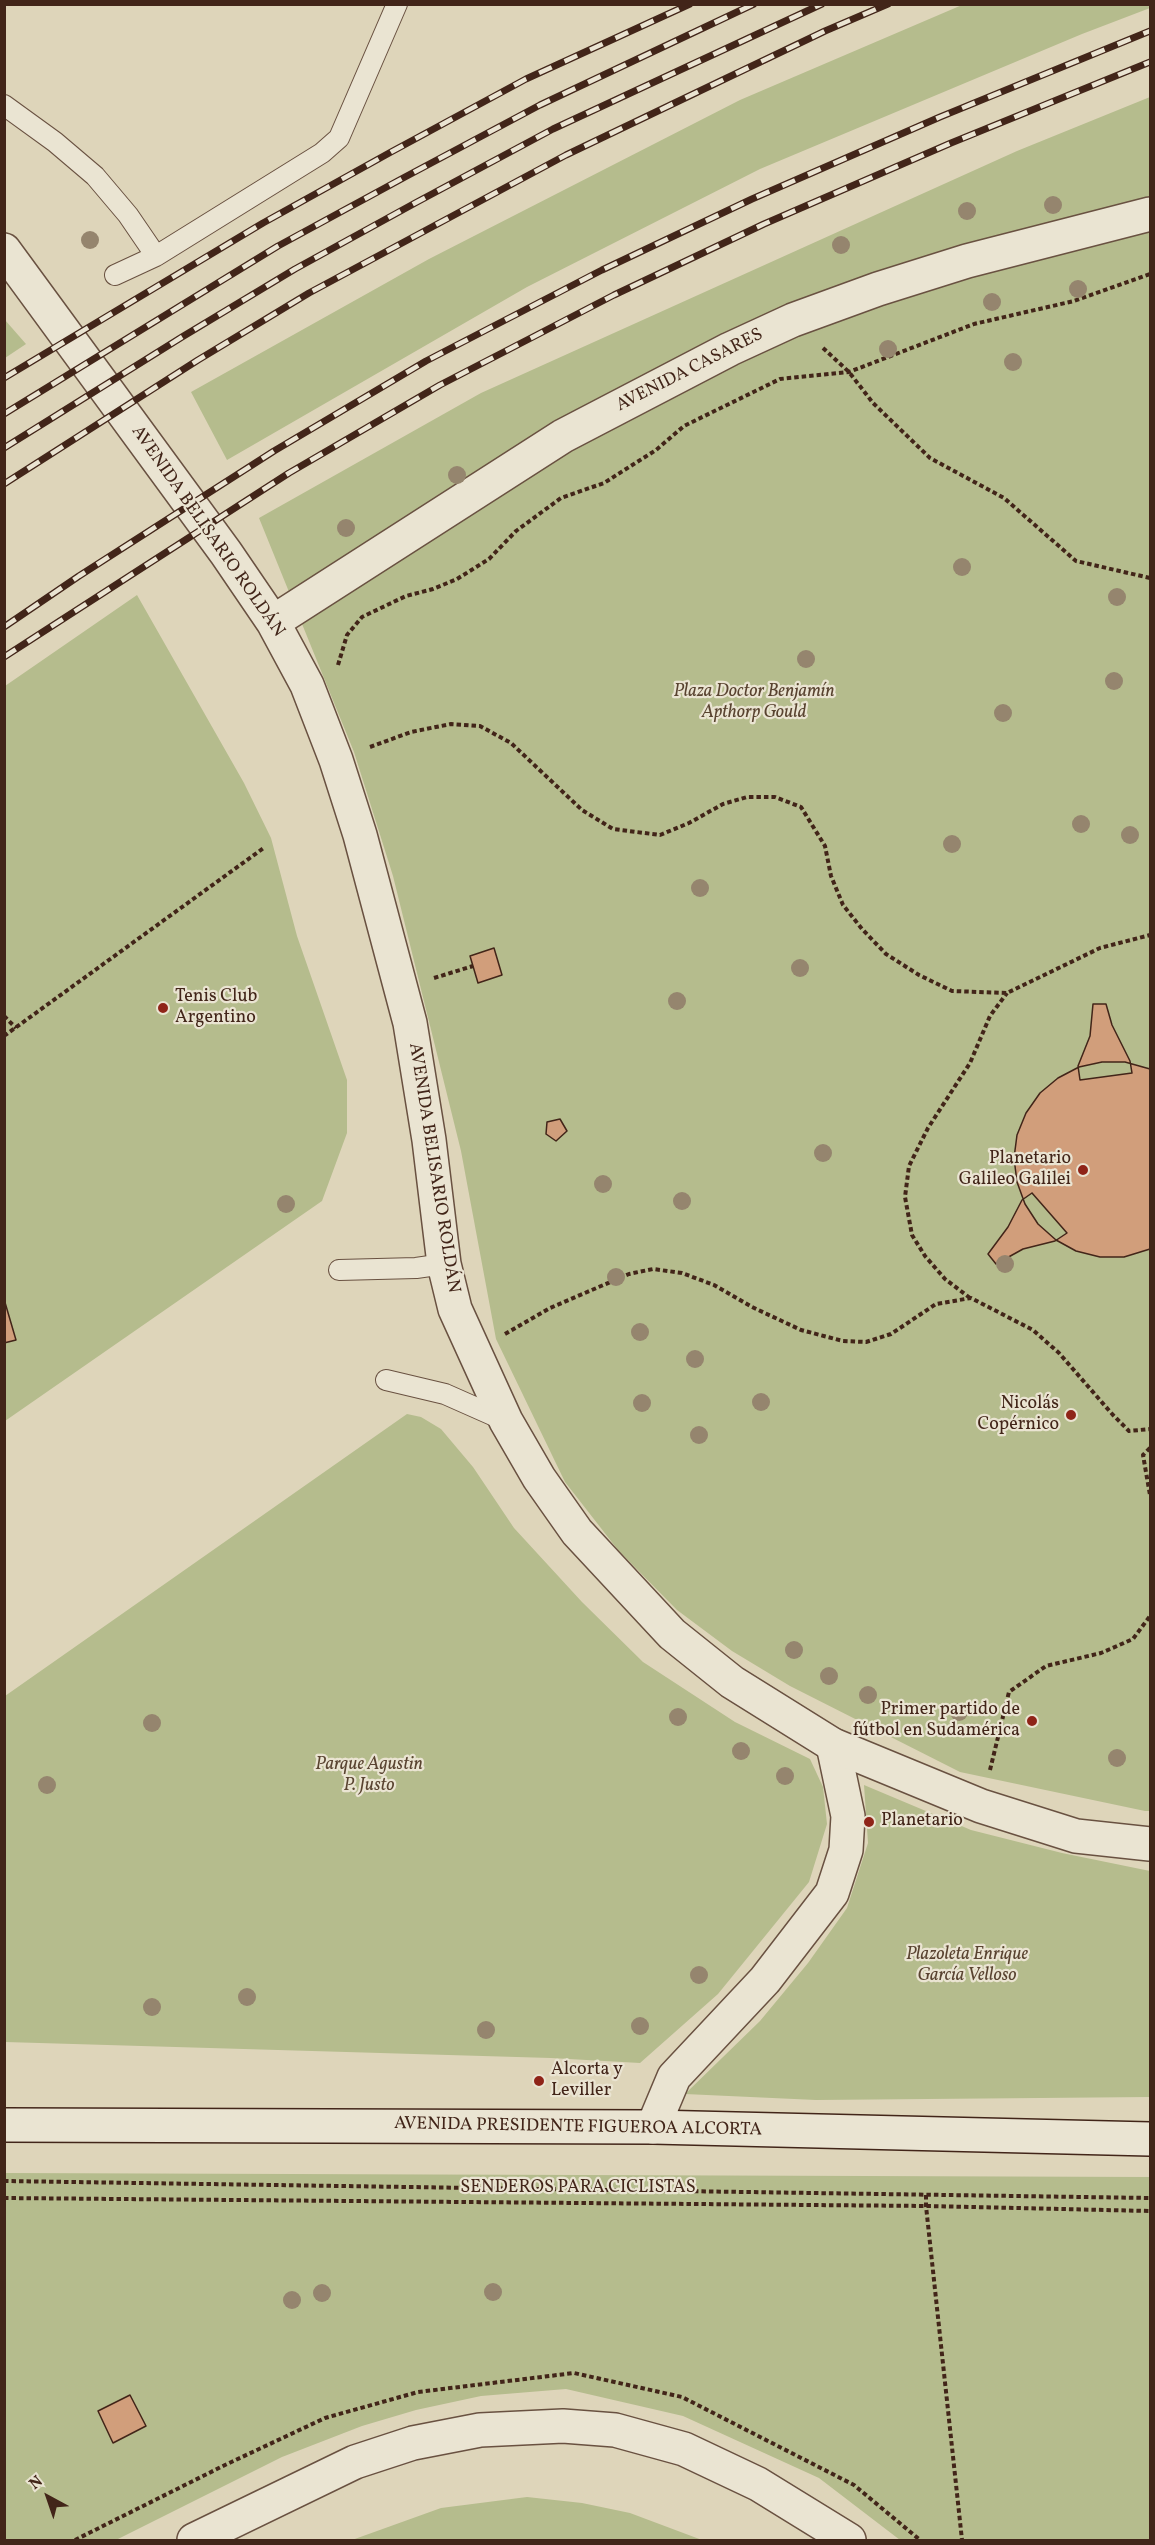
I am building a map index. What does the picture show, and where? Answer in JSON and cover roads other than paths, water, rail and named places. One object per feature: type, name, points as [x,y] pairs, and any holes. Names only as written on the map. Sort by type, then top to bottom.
[{"type":"street","name":"AVENIDA CASARES","points":[[273,622],[563,436],[730,349],[793,320],[878,289],[967,261],[1150,214]]},
{"type":"street","name":"AVENIDA BELISARIO ROLDÁN","points":[[4,250],[226,553],[273,622],[307,685],[336,760],[369,869],[410,1023],[429,1140],[444,1264],[455,1309],[506,1421],[539,1478],[577,1532],[672,1634],[732,1682],[833,1745],[981,1806],[1077,1836],[1150,1844]]},
{"type":"street","points":[[653,2127],[674,2077],[765,1980],[832,1893],[846,1850],[848,1816],[833,1745]]},
{"type":"street","name":"AVENIDA PRESIDENTE FIGUEROA ALCORTA","points":[[4,2125],[653,2127],[1150,2139]]},
{"type":"street","points":[[195,2541],[355,2462],[412,2443],[480,2430],[562,2426],[615,2430],[684,2449],[758,2484],[849,2541]]},
{"type":"lane","points":[[115,275],[156,256],[322,153],[339,138],[397,4]]},
{"type":"lane","points":[[4,105],[55,142],[95,176],[128,215],[156,256]]},
{"type":"lane","points":[[339,1270],[416,1268],[444,1264]]},
{"type":"lane","points":[[386,1380],[445,1395],[506,1421]]},
{"type":"railway","points":[[4,378],[263,223],[391,152],[526,79],[690,4]]},
{"type":"railway","points":[[4,414],[278,246],[540,105],[754,4]]},
{"type":"railway","points":[[4,448],[295,269],[417,202],[553,129],[822,4]]},
{"type":"railway","points":[[4,484],[198,360],[309,293],[566,155],[825,31],[888,4]]},
{"type":"railway","points":[[4,627],[274,451],[426,361],[602,270],[752,199],[940,117],[1150,31]]},
{"type":"railway","points":[[4,657],[289,473],[440,385],[614,295],[764,224],[951,143],[1150,62]]},
{"type":"place","name":"Tenis Club Argentino","points":[[163,1008]]},
{"type":"place","name":"Planetario Galileo Galilei","points":[[1083,1170]]},
{"type":"place","name":"Nicolás Copérnico","points":[[1071,1415]]},
{"type":"place","name":"Primer partido de fútbol en Sudamérica","points":[[1032,1721]]},
{"type":"place","name":"Planetario","points":[[869,1822]]},
{"type":"place","name":"Alcorta y Leviller","points":[[539,2081]]},
{"type":"park label","name":"Plaza Doctor Benjamín Apthorp Gould","points":[[754,703]]},
{"type":"park label","name":"Parque Agustin P. Justo","points":[[369,1776]]},
{"type":"park label","name":"Plazoleta Enrique García Velloso","points":[[967,1966]]}]
